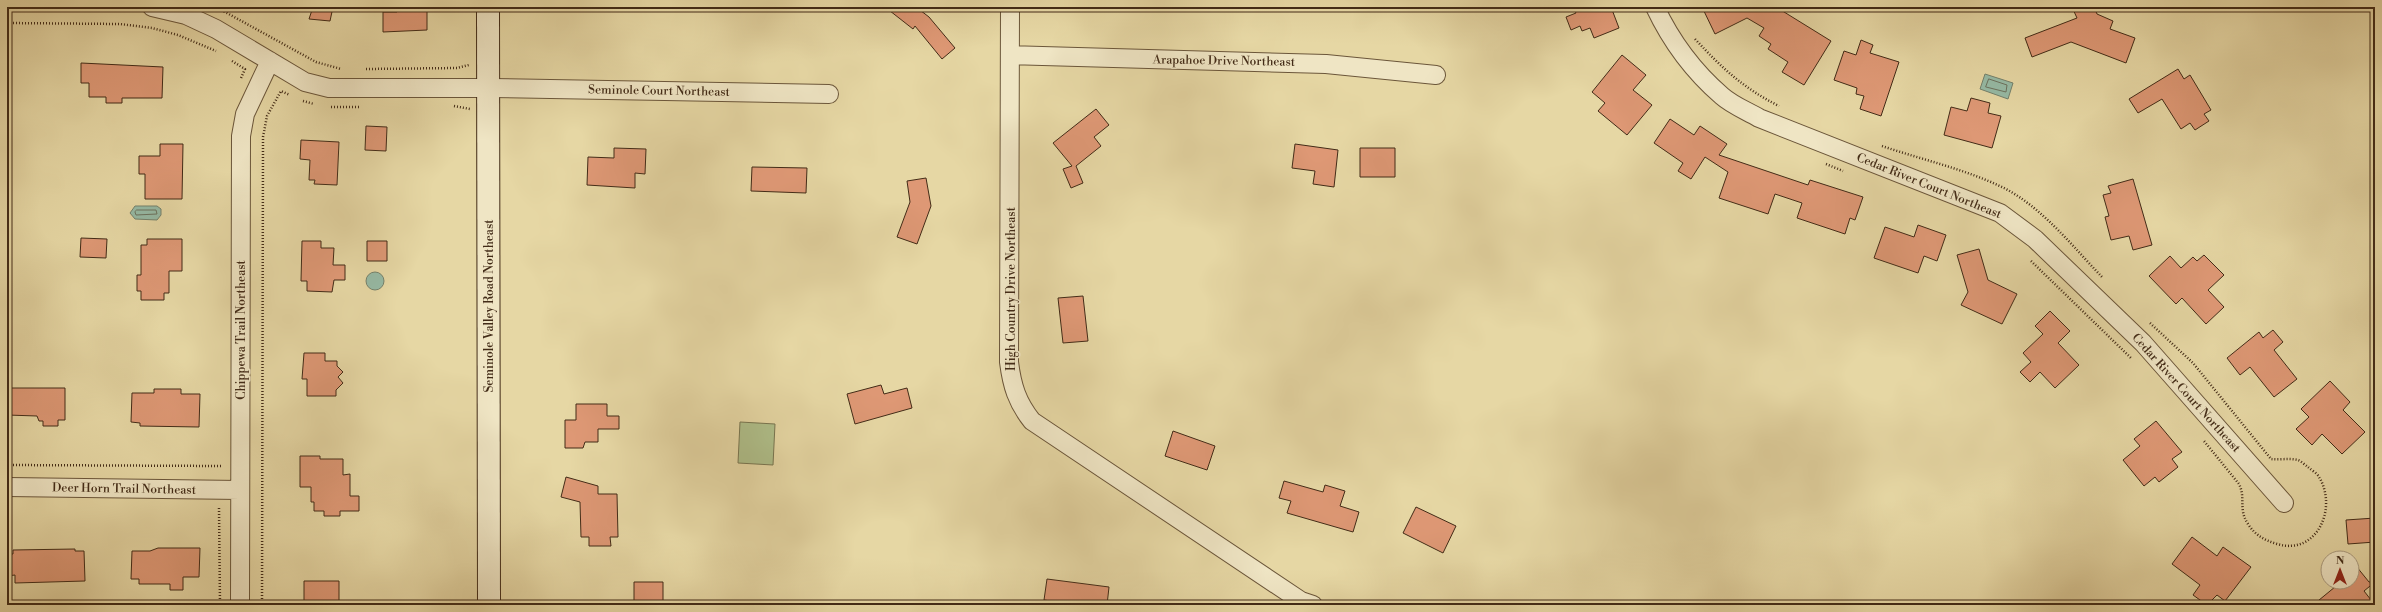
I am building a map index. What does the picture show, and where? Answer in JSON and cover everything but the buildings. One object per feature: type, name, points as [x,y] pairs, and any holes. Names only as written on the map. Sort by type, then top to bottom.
[{"type":"street","name":"Seminole Court Northeast","points":[[152,7],[192,18],[216,29],[305,82],[329,88],[490,88],[829,94]]},
{"type":"street","name":"Seminole Valley Road Northeast","points":[[488,7],[490,88],[489,605]]},
{"type":"street","name":"High Country Drive Northeast","points":[[1010,7],[1009,362],[1012,387],[1020,407],[1032,421],[1301,602],[1313,605]]},
{"type":"street","name":"Cedar River Court Northeast","points":[[1655,7],[1665,28],[1690,65],[1722,97],[1759,118],[2000,213],[2035,239],[2143,343],[2284,503]]},
{"type":"street","name":"Arapahoe Drive Northeast","points":[[1011,55],[1326,64],[1436,75]]},
{"type":"street","name":"Chippewa Trail Northeast","points":[[240,605],[241,136],[247,109],[270,61]]},
{"type":"street","name":"Deer Horn Trail Northeast","points":[[7,487],[240,490]]},
{"type":"path","points":[[216,7],[316,62],[341,69],[349,69]]},
{"type":"path","points":[[7,23],[120,24],[152,28],[178,34],[223,55]]},
{"type":"path","points":[[1690,33],[1724,70],[1760,96],[1786,109]]},
{"type":"path","points":[[228,58],[245,69],[239,82]]},
{"type":"path","points":[[364,69],[457,68],[470,65],[470,69]]},
{"type":"path","points":[[262,605],[263,137],[267,116],[281,91],[294,97]]},
{"type":"path","points":[[301,100],[315,104]]},
{"type":"path","points":[[448,104],[460,109],[471,109]]},
{"type":"path","points":[[330,106],[369,107]]},
{"type":"path","points":[[1876,144],[1950,166],[2005,189],[2044,216],[2104,279]]},
{"type":"path","points":[[1823,161],[1829,166],[1851,174]]},
{"type":"path","points":[[2027,257],[2134,361]]},
{"type":"path","points":[[2148,322],[2193,363],[2270,458],[2299,460],[2319,476],[2327,497],[2323,522],[2315,535],[2297,547],[2262,539],[2248,525],[2241,513],[2242,491],[2239,484],[2200,436]]},
{"type":"path","points":[[7,465],[222,467],[222,459]]},
{"type":"path","points":[[212,508],[220,508],[220,605]]},
{"type":"shaded area","points":[[740,422],[775,424],[773,465],[738,463]]},
{"type":"water","points":[[1985,74],[2013,83],[2008,99],[1980,89]]},
{"type":"water","points":[[135,206],[157,206],[161,209],[161,215],[157,220],[135,219],[130,213]]},
{"type":"water","points":[[375,272],[381,275],[384,281],[381,287],[375,290],[369,287],[366,281],[369,275]]}]
